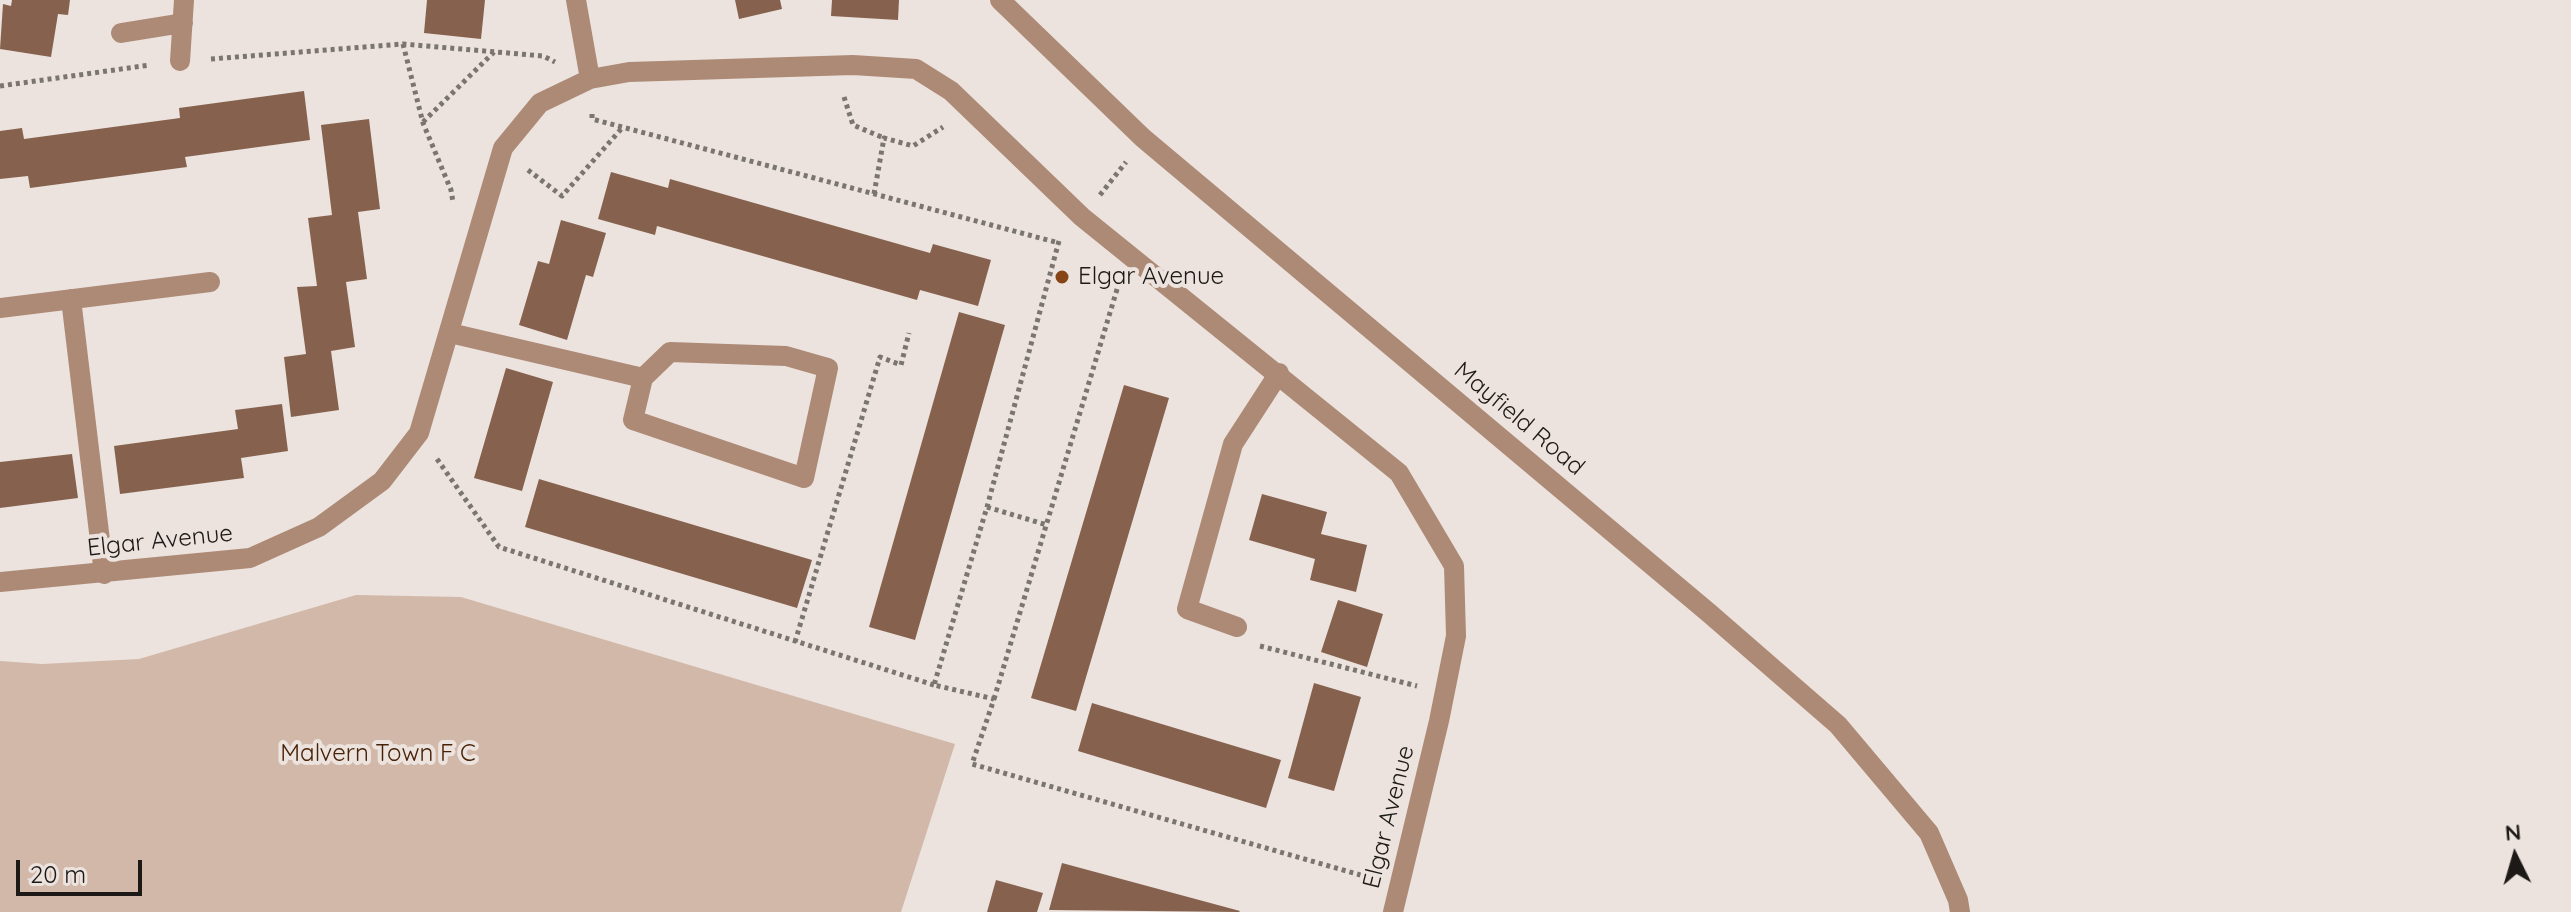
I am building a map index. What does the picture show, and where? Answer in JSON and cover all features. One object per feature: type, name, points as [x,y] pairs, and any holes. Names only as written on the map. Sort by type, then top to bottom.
[{"type":"street","points":[[180,61],[184,0]]},
{"type":"street","points":[[576,0],[590,79]]},
{"type":"street","name":"Mayfield Road","points":[[1000,0],[1143,138],[1838,725],[1929,833],[1958,900],[1960,912]]},
{"type":"street","points":[[121,33],[183,23]]},
{"type":"street","name":"Elgar Avenue","points":[[0,582],[250,558],[319,527],[382,481],[419,433],[503,148],[540,103],[590,79],[629,72],[840,65],[916,69],[951,91],[1127,254],[1279,373],[1399,473],[1454,566],[1456,636],[1393,912]]},
{"type":"street","points":[[0,308],[210,282]]},
{"type":"street","points":[[71,299],[104,574]]},
{"type":"street","points":[[450,333],[643,378]]},
{"type":"street","points":[[670,352],[786,356],[828,368],[804,478],[633,420],[643,378],[670,352]]},
{"type":"street","points":[[1237,627],[1187,609],[1233,444],[1279,373]]},
{"type":"path","points":[[403,44],[423,123],[451,190],[453,205]]},
{"type":"path","points":[[0,86],[180,61],[403,44],[543,56],[590,79],[592,119],[1059,243]]},
{"type":"path","points":[[423,123],[494,52]]},
{"type":"path","points":[[840,65],[843,93],[853,125],[884,138],[913,146],[941,129],[964,104]]},
{"type":"path","points":[[499,161],[531,171],[562,196],[623,127]]},
{"type":"path","points":[[874,194],[884,138]]},
{"type":"path","points":[[934,685],[987,507],[1059,243],[1076,210],[1143,138]]},
{"type":"path","points":[[1127,254],[972,764],[1399,885]]},
{"type":"path","points":[[795,642],[880,357],[901,365],[909,333]]},
{"type":"path","points":[[419,433],[499,547],[934,685],[994,699]]},
{"type":"path","points":[[987,507],[1047,525]]},
{"type":"path","points":[[1237,627],[1245,642],[1445,693]]},
{"type":"green space","name":"Malvern Town F C","points":[[356,595],[461,597],[955,744],[901,912],[0,912],[0,661],[42,664],[139,659]]},
{"type":"building","points":[[12,0],[70,0],[68,15],[58,14],[51,57],[0,49],[3,4],[11,6]]},
{"type":"building","points":[[427,0],[485,0],[481,39],[424,33]]},
{"type":"building","points":[[735,0],[780,0],[782,9],[739,19]]},
{"type":"building","points":[[832,0],[899,0],[898,20],[831,16]]},
{"type":"building","points":[[304,91],[310,140],[185,157],[187,167],[30,188],[28,176],[0,179],[0,131],[22,128],[24,139],[180,118],[179,108]]},
{"type":"building","points":[[369,119],[380,209],[358,212],[367,279],[346,282],[355,347],[331,351],[339,410],[291,417],[284,357],[306,354],[297,287],[317,286],[308,218],[332,215],[321,125]]},
{"type":"building","points":[[611,172],[668,188],[670,179],[930,253],[933,244],[991,260],[978,306],[920,290],[917,300],[657,226],[655,235],[598,219]]},
{"type":"building","points":[[561,220],[606,233],[593,277],[586,275],[567,340],[519,325],[538,261],[549,264]]},
{"type":"building","points":[[959,312],[1005,325],[915,640],[869,627]]},
{"type":"building","points":[[506,368],[553,382],[522,491],[474,478]]},
{"type":"building","points":[[1124,385],[1169,398],[1076,711],[1031,698]]},
{"type":"building","points":[[282,404],[288,451],[241,458],[244,478],[120,494],[114,446],[238,429],[235,410]]},
{"type":"building","points":[[72,454],[78,498],[0,508],[0,462]]},
{"type":"building","points":[[539,479],[812,560],[797,608],[525,527]]},
{"type":"building","points":[[1262,494],[1327,512],[1321,534],[1367,545],[1356,592],[1310,580],[1315,559],[1249,540]]},
{"type":"building","points":[[1338,600],[1383,614],[1367,667],[1321,652]]},
{"type":"building","points":[[1314,683],[1361,697],[1334,791],[1288,778]]},
{"type":"building","points":[[1092,703],[1281,760],[1266,808],[1078,751]]},
{"type":"building","points":[[1062,863],[1240,911],[1049,910]]},
{"type":"building","points":[[996,880],[1043,893],[1037,912],[987,912]]},
{"type":"place","name":"Elgar Avenue","points":[[1062,277]]}]
